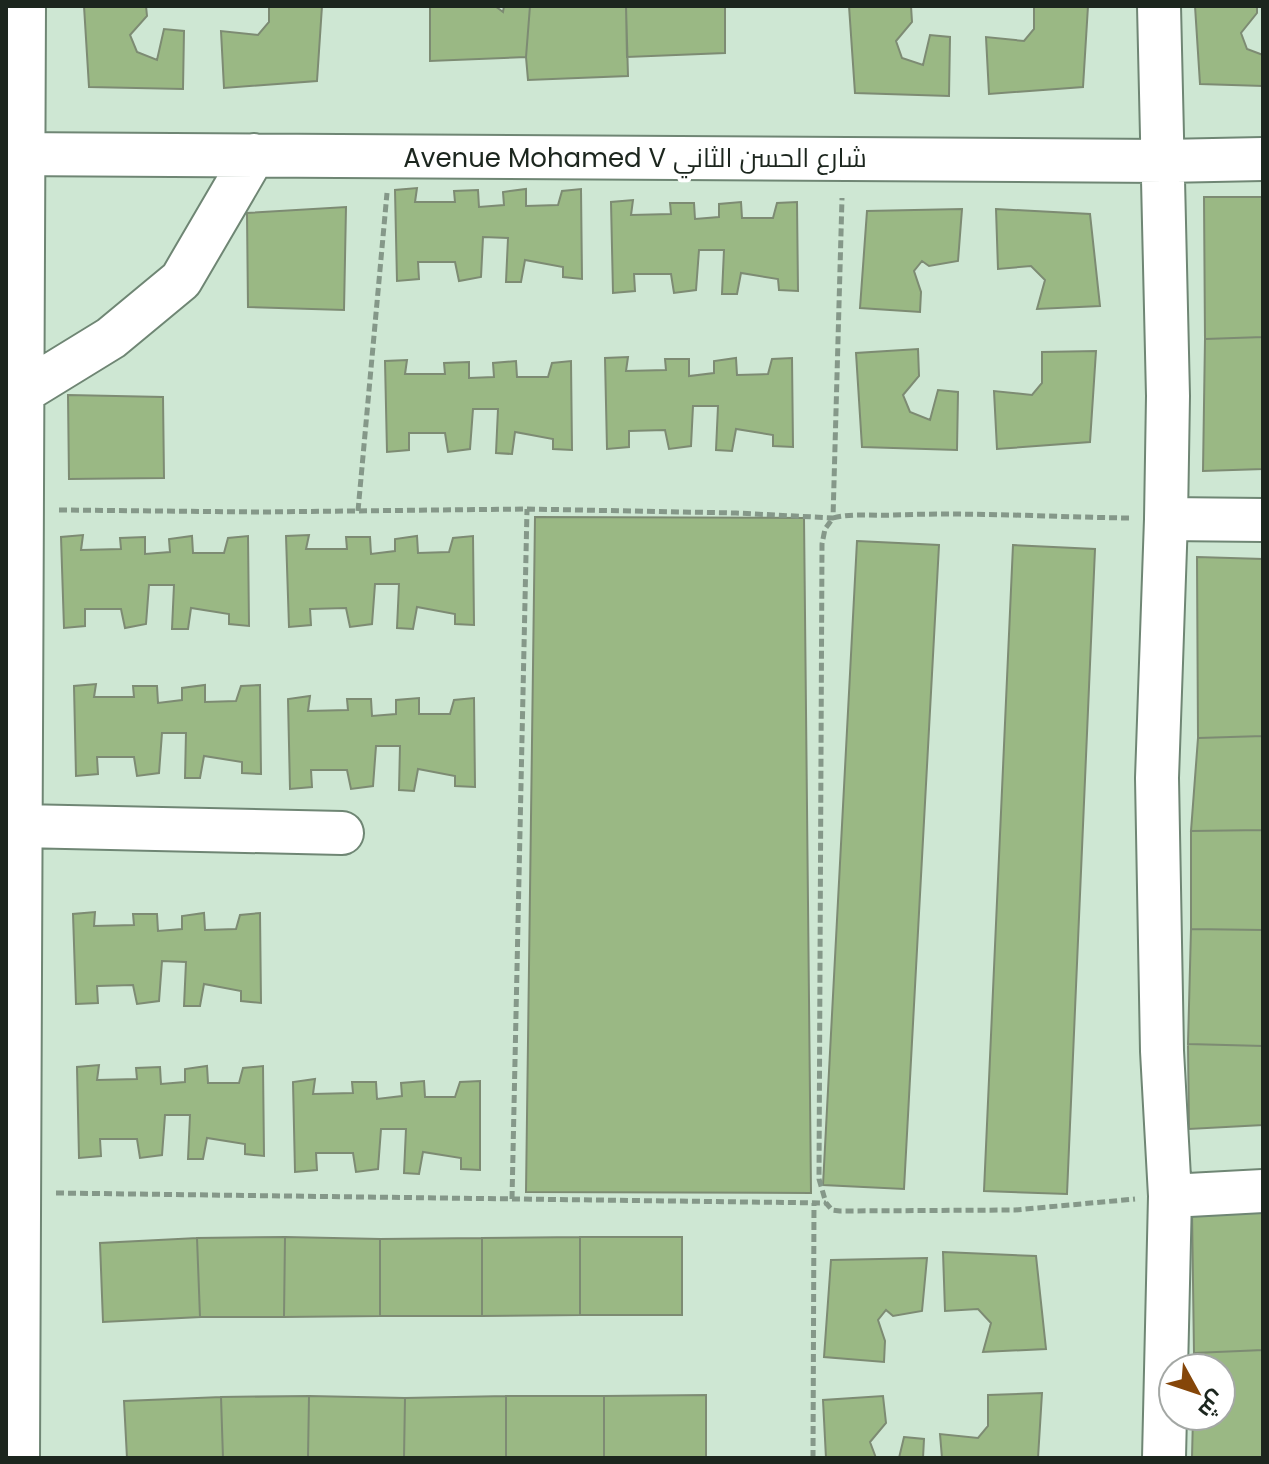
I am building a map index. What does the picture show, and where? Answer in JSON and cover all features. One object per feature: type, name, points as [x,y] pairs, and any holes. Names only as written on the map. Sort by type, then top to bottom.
[{"type":"street","points":[[18,1458],[16,852],[23,392],[15,154],[24,6]]},
{"type":"street","points":[[1159,6],[1168,396],[1157,778],[1162,1051],[1170,1196],[1164,1458]]},
{"type":"street","name":"Avenue Mohamed V شارع الحسن الثاني","points":[[15,154],[1263,159]]},
{"type":"street","points":[[23,392],[111,338],[181,280],[254,155]]},
{"type":"street","points":[[1166,519],[1263,520]]},
{"type":"street","points":[[16,852],[342,833]]},
{"type":"street","points":[[1170,1196],[1263,1191]]},
{"type":"path","points":[[358,511],[391,156]]},
{"type":"path","points":[[844,159],[833,518],[825,529],[822,544],[819,1179],[826,1203],[832,1210],[840,1211],[1015,1210],[1170,1196]]},
{"type":"path","points":[[512,1199],[527,509]]},
{"type":"path","points":[[22,510],[527,509],[833,518],[847,514],[1166,519]]},
{"type":"path","points":[[15,1184],[512,1199],[826,1203]]},
{"type":"path","points":[[813,1458],[814,1203]]},
{"type":"building","points":[[84,6],[146,6],[147,16],[130,35],[137,52],[157,60],[164,29],[184,31],[183,89],[89,87]]},
{"type":"building","points":[[269,6],[322,6],[317,81],[224,88],[221,31],[258,35],[269,22]]},
{"type":"building","points":[[430,6],[495,6],[503,12],[504,6],[530,6],[526,57],[430,61]]},
{"type":"building","points":[[530,6],[626,6],[628,76],[528,80],[526,57]]},
{"type":"building","points":[[626,6],[725,6],[725,53],[627,57]]},
{"type":"building","points":[[849,6],[911,6],[912,22],[896,41],[902,58],[923,65],[930,35],[950,37],[949,96],[855,93]]},
{"type":"building","points":[[1034,6],[1088,6],[1083,87],[989,94],[986,37],[1024,41],[1034,29]]},
{"type":"building","points":[[1195,6],[1257,6],[1257,13],[1241,33],[1247,49],[1263,55],[1263,86],[1200,84]]},
{"type":"building","points":[[417,188],[415,202],[455,202],[454,191],[478,190],[479,207],[504,205],[503,192],[526,189],[526,206],[558,205],[562,191],[581,189],[582,279],[563,277],[563,267],[525,260],[521,282],[506,282],[508,238],[483,237],[481,277],[459,281],[455,262],[418,262],[419,279],[397,281],[395,190]]},
{"type":"building","points":[[1204,197],[1263,197],[1263,337],[1205,339]]},
{"type":"building","points":[[633,200],[631,215],[671,214],[670,203],[694,203],[695,219],[719,217],[719,204],[741,202],[742,218],[773,218],[777,203],[797,202],[798,291],[779,290],[778,279],[741,273],[737,294],[722,294],[724,250],[699,250],[696,290],[674,293],[671,274],[634,274],[635,291],[613,293],[611,202]]},
{"type":"building","points":[[346,207],[344,310],[248,307],[247,213]]},
{"type":"building","points":[[962,209],[958,261],[929,266],[922,261],[914,271],[921,292],[920,312],[860,308],[867,211]]},
{"type":"building","points":[[996,209],[1090,214],[1100,306],[1037,309],[1045,280],[1031,266],[998,269]]},
{"type":"building","points":[[1263,337],[1263,469],[1203,471],[1205,339]]},
{"type":"building","points":[[918,349],[919,376],[903,395],[910,412],[930,420],[938,390],[958,392],[957,450],[862,447],[856,353]]},
{"type":"building","points":[[1096,351],[1090,442],[997,449],[994,391],[1032,395],[1042,383],[1042,352]]},
{"type":"building","points":[[628,357],[626,371],[666,370],[665,359],[689,359],[689,376],[714,373],[714,361],[736,358],[737,375],[768,374],[772,359],[792,358],[793,447],[773,446],[773,435],[736,429],[732,451],[716,450],[718,406],[693,406],[691,446],[669,449],[665,430],[629,431],[629,447],[607,449],[605,358]]},
{"type":"building","points":[[407,360],[405,374],[445,374],[444,363],[469,362],[469,378],[494,377],[493,363],[516,361],[517,377],[548,377],[552,363],[571,361],[572,450],[553,449],[553,439],[515,432],[512,454],[496,453],[498,409],[473,409],[470,449],[448,452],[445,433],[409,433],[409,450],[387,452],[385,361]]},
{"type":"building","points":[[68,395],[163,397],[164,478],[69,479]]},
{"type":"building","points":[[535,517],[804,518],[811,1193],[526,1192]]},
{"type":"building","points":[[83,535],[81,550],[121,549],[120,538],[145,537],[145,554],[170,552],[169,539],[192,536],[193,553],[224,553],[228,538],[248,536],[249,626],[229,624],[229,614],[191,608],[188,629],[172,629],[174,585],[149,585],[146,624],[125,628],[121,609],[85,609],[85,626],[64,628],[61,537]]},
{"type":"building","points":[[309,535],[306,549],[347,549],[346,537],[370,537],[371,554],[395,551],[395,539],[417,536],[418,553],[449,552],[453,538],[473,536],[474,625],[455,624],[455,614],[417,607],[413,629],[397,628],[399,584],[375,584],[372,624],[350,627],[346,608],[310,609],[311,625],[289,627],[286,536]]},
{"type":"building","points":[[857,541],[939,545],[904,1189],[823,1185]]},
{"type":"building","points":[[1013,545],[1095,549],[1067,1194],[984,1191]]},
{"type":"building","points":[[1197,557],[1263,559],[1263,736],[1198,738]]},
{"type":"building","points":[[96,684],[94,697],[134,697],[133,686],[157,686],[158,703],[182,700],[182,688],[205,685],[205,702],[236,701],[241,686],[260,685],[261,774],[242,773],[242,762],[204,756],[200,778],[185,778],[186,733],[162,733],[159,773],[137,776],[134,757],[97,757],[98,774],[76,776],[74,686]]},
{"type":"building","points":[[310,696],[308,711],[348,710],[347,699],[371,699],[372,716],[396,714],[396,700],[419,698],[419,714],[450,714],[454,700],[474,698],[475,787],[455,786],[455,776],[418,769],[414,791],[399,790],[400,746],[376,746],[373,786],[351,789],[347,770],[311,770],[312,787],[290,789],[288,699]]},
{"type":"building","points":[[1263,736],[1263,830],[1191,831],[1198,738]]},
{"type":"building","points":[[1263,830],[1263,930],[1191,929],[1191,831]]},
{"type":"building","points":[[95,912],[94,926],[134,925],[133,914],[157,914],[158,931],[182,929],[182,916],[204,913],[205,930],[236,929],[240,915],[260,913],[261,1003],[241,1001],[241,991],[204,984],[200,1006],[184,1006],[186,962],[162,961],[159,1001],[137,1004],[133,985],[97,986],[98,1003],[76,1004],[73,914]]},
{"type":"building","points":[[1191,929],[1263,930],[1263,1046],[1188,1044]]},
{"type":"building","points":[[1188,1044],[1263,1046],[1263,1125],[1189,1129]]},
{"type":"building","points":[[99,1065],[97,1080],[137,1079],[136,1068],[160,1067],[161,1084],[185,1082],[185,1069],[207,1066],[208,1083],[239,1083],[243,1068],[263,1066],[264,1156],[245,1154],[245,1144],[207,1138],[203,1159],[188,1159],[190,1115],[165,1115],[162,1155],[140,1158],[137,1139],[100,1139],[101,1156],[79,1158],[77,1067]]},
{"type":"building","points":[[315,1079],[313,1094],[353,1093],[352,1082],[376,1082],[377,1099],[402,1096],[401,1083],[424,1081],[425,1097],[455,1097],[460,1082],[480,1081],[480,1170],[461,1169],[461,1158],[423,1152],[419,1174],[404,1173],[406,1129],[381,1129],[378,1169],[356,1172],[353,1153],[316,1153],[317,1170],[295,1172],[293,1082]]},
{"type":"building","points":[[1263,1210],[1263,1350],[1194,1352],[1192,1211]]},
{"type":"building","points":[[285,1237],[284,1317],[200,1317],[197,1238]]},
{"type":"building","points":[[285,1237],[380,1239],[380,1316],[284,1317]]},
{"type":"building","points":[[580,1237],[682,1237],[682,1315],[580,1315]]},
{"type":"building","points":[[580,1237],[580,1315],[482,1316],[482,1238]]},
{"type":"building","points":[[197,1238],[200,1317],[103,1322],[100,1243]]},
{"type":"building","points":[[482,1238],[482,1316],[380,1316],[380,1239]]},
{"type":"building","points":[[943,1252],[1036,1256],[1046,1349],[983,1352],[991,1323],[978,1309],[945,1311]]},
{"type":"building","points":[[927,1258],[922,1311],[893,1316],[886,1310],[878,1320],[885,1341],[884,1362],[824,1357],[831,1260]]},
{"type":"building","points":[[1263,1350],[1263,1458],[1192,1458],[1193,1432],[1237,1432],[1237,1352],[1217,1352]]},
{"type":"building","points":[[1042,1393],[1038,1458],[942,1458],[940,1434],[978,1438],[988,1426],[988,1395]]},
{"type":"building","points":[[706,1395],[706,1458],[604,1458],[604,1396]]},
{"type":"building","points":[[309,1396],[308,1458],[223,1458],[221,1397]]},
{"type":"building","points":[[309,1396],[405,1398],[404,1458],[308,1458]]},
{"type":"building","points":[[506,1396],[604,1396],[604,1458],[506,1458]]},
{"type":"building","points":[[506,1396],[506,1458],[404,1458],[405,1398]]},
{"type":"building","points":[[883,1396],[886,1423],[870,1442],[876,1458],[826,1458],[823,1400]]},
{"type":"building","points":[[221,1397],[223,1458],[127,1458],[124,1401]]},
{"type":"building","points":[[904,1437],[924,1439],[923,1458],[899,1458]]}]
